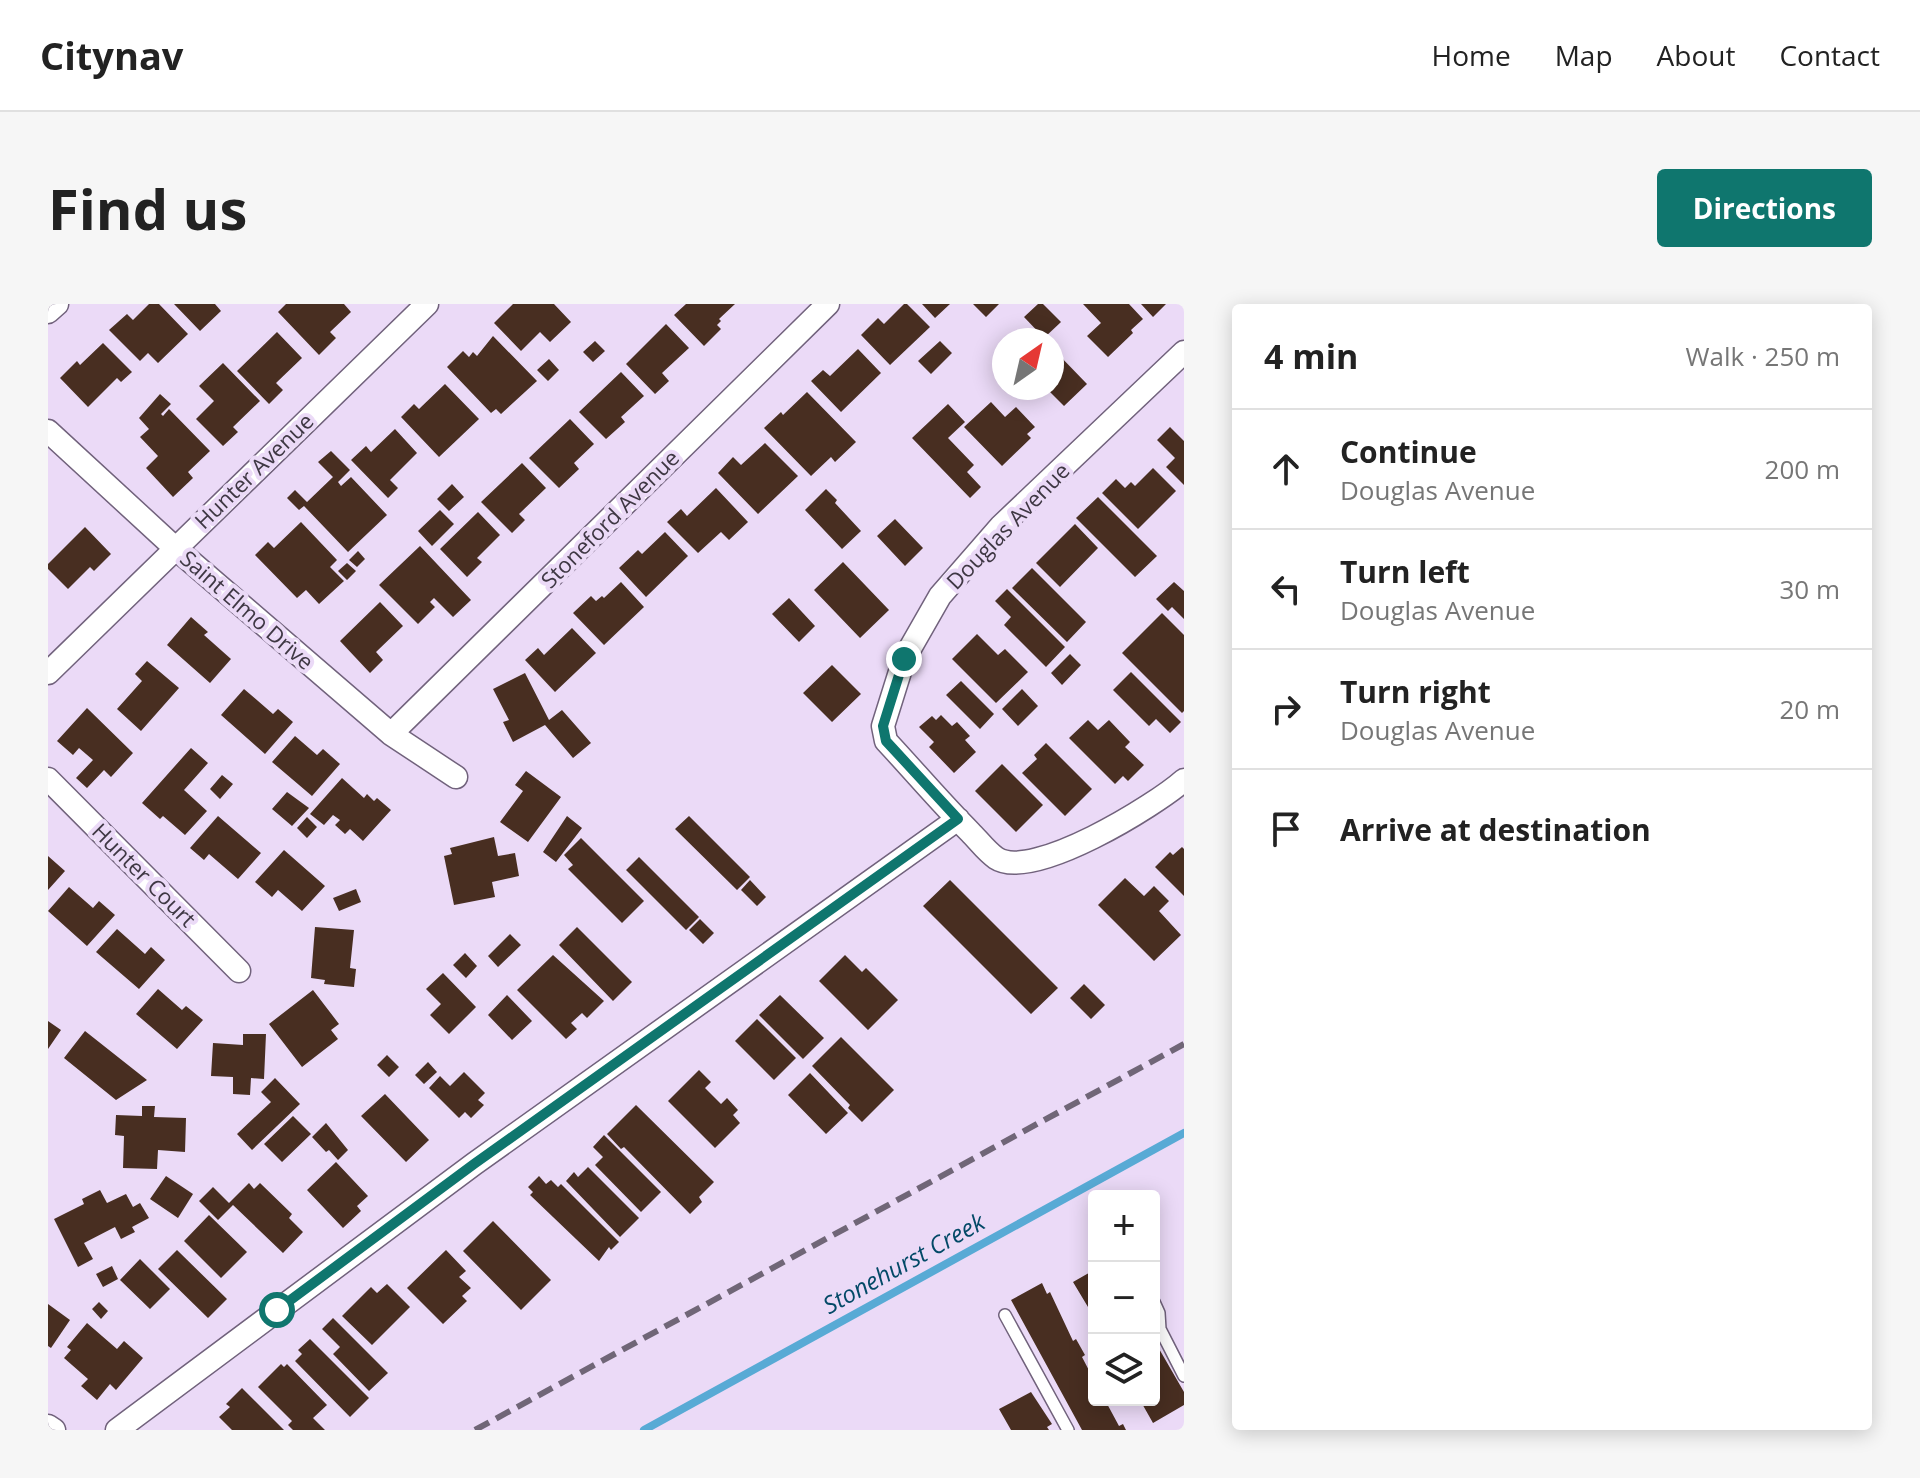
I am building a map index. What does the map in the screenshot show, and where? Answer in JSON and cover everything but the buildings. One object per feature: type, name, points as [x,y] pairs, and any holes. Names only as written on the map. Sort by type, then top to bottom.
[{"type":"street","points":[[48,312],[57,304]]},
{"type":"street","name":"Hunter Avenue","points":[[48,673],[427,304]]},
{"type":"street","name":"Stoneford Avenue","points":[[391,734],[828,304]]},
{"type":"street","name":"Douglas Avenue","points":[[1184,352],[1001,526],[940,596],[904,659],[883,726],[886,741],[958,819],[997,858],[1008,863],[1027,861],[1074,847],[1119,826],[1184,780]]},
{"type":"street","name":"Saint Elmo Drive","points":[[48,431],[175,548],[391,734],[456,777]]},
{"type":"street","name":"Hunter Court","points":[[48,779],[239,971]]},
{"type":"street","points":[[117,1430],[474,1164],[958,819]]},
{"type":"street","points":[[48,1426],[54,1430]]},
{"type":"lane","points":[[1005,1315],[1068,1430]]},
{"type":"lane","points":[[1160,1329],[1184,1376]]},
{"type":"waterway","name":"Stonehurst Creek","points":[[644,1430],[1184,1133]]},
{"type":"railway","points":[[475,1430],[1184,1044]]},
{"type":"route","points":[[277,1310],[474,1164],[958,819],[886,741],[883,726],[904,659]]}]
